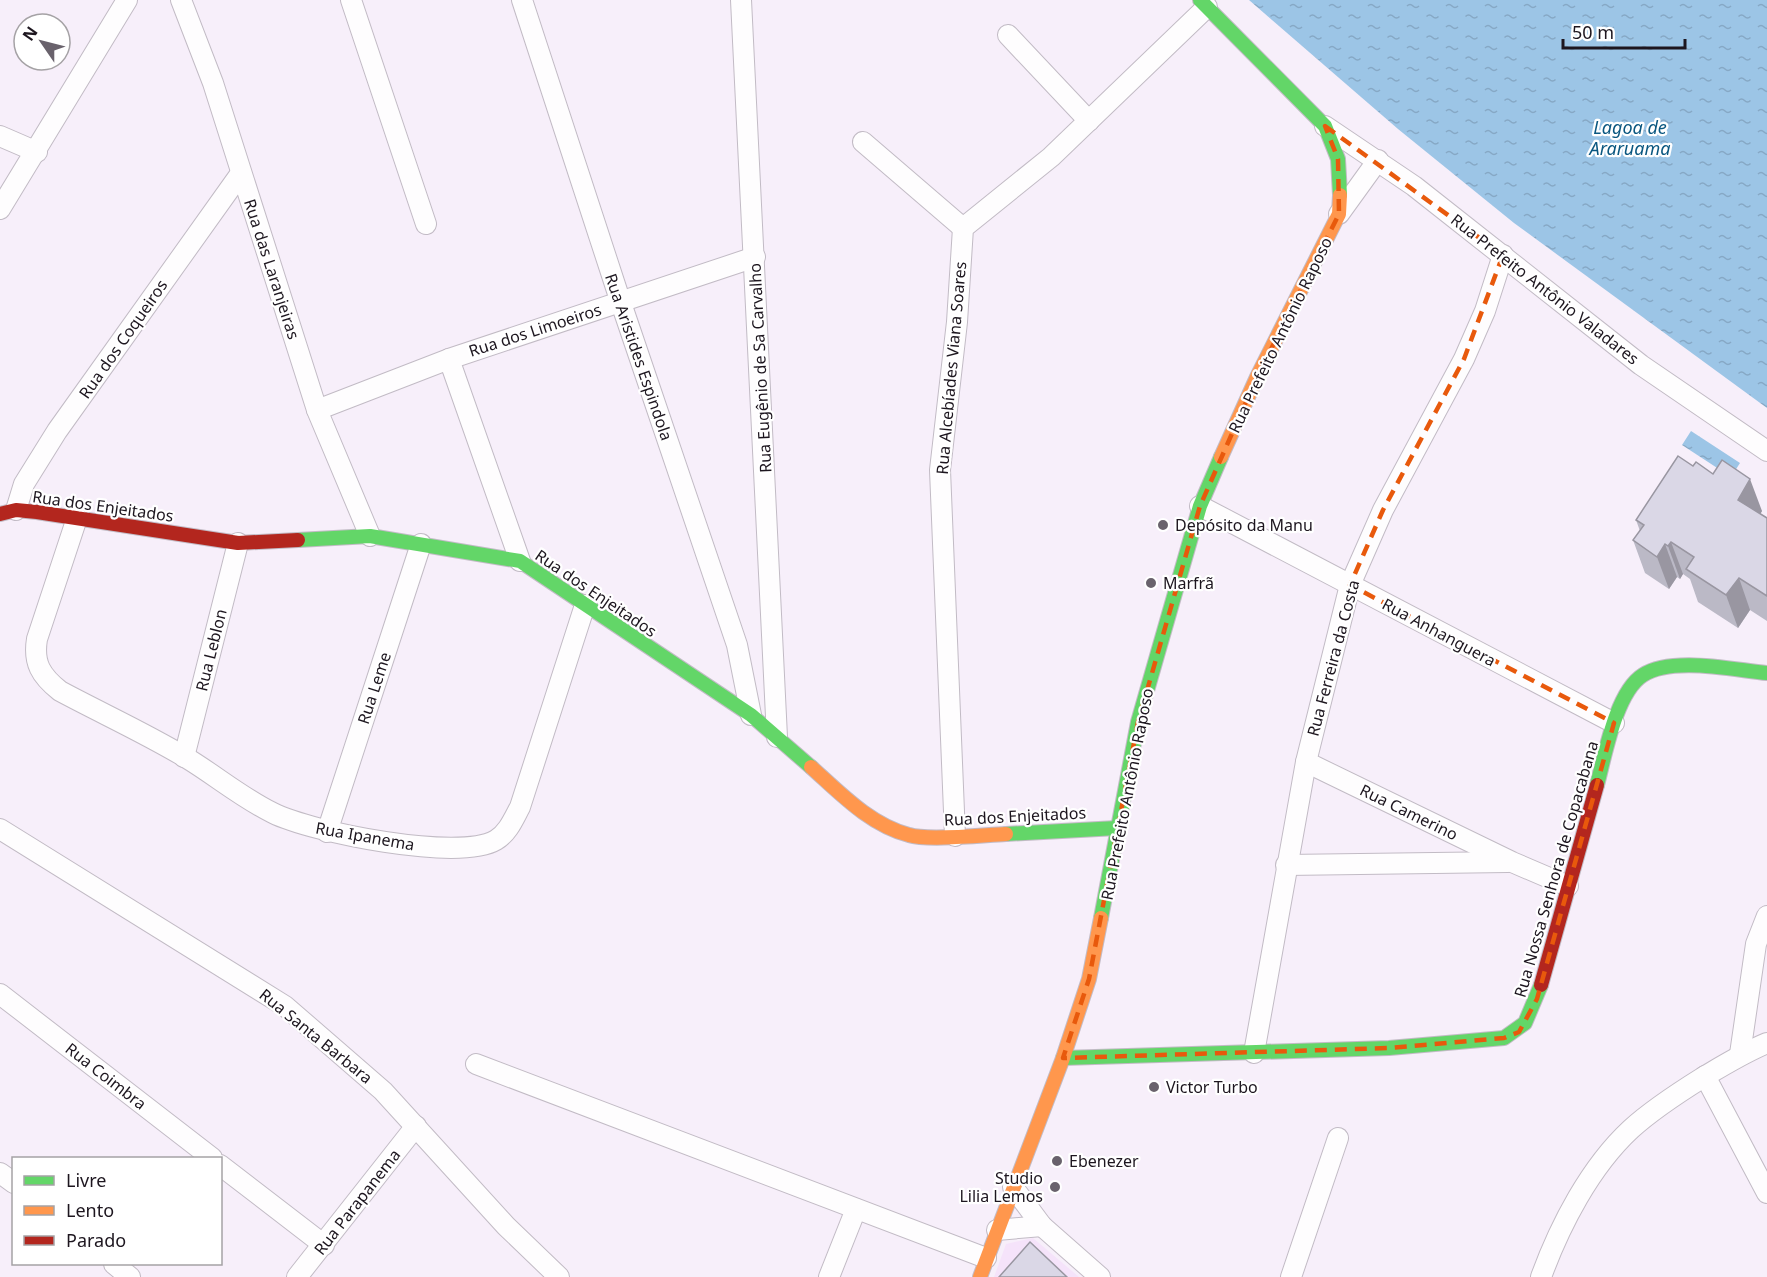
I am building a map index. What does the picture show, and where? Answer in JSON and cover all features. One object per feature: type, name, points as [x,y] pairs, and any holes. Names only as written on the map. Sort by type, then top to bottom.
[{"type":"street","name":"Rua das Laranjeiras","points":[[181,0],[213,83],[318,410],[369,536]]},
{"type":"street","points":[[351,0],[426,224]]},
{"type":"street","name":"Rua Aristides Espindola","points":[[522,0],[621,303],[737,645],[750,715]]},
{"type":"street","name":"Rua Eugênio de Sa Carvalho","points":[[741,0],[777,737]]},
{"type":"street","points":[[0,209],[37,152],[122,1]]},
{"type":"street","points":[[863,142],[963,228],[1051,157],[1203,4],[1324,126],[1338,159],[1339,214]]},
{"type":"street","points":[[1008,35],[1089,121]]},
{"type":"street","name":"Rua Prefeito Antônio Valadares","points":[[1324,126],[1378,160],[1503,255],[1641,365],[1767,451]]},
{"type":"street","points":[[0,136],[37,152]]},
{"type":"street","name":"Rua Prefeito Antônio Raposo","points":[[983,1268],[1063,1058],[1089,980],[1138,722],[1200,506],[1257,377],[1339,214],[1378,160]]},
{"type":"street","name":"Rua dos Coqueiros","points":[[8,512],[57,431],[241,173]]},
{"type":"street","name":"Rua Alcebíades Viana Soares","points":[[955,836],[940,470],[957,322],[963,228]]},
{"type":"street","name":"Rua Ferreira da Costa","points":[[1254,1053],[1306,762],[1350,585],[1383,510],[1464,359],[1485,311],[1503,255]]},
{"type":"street","name":"Rua dos Limoeiros","points":[[318,410],[449,359],[755,257]]},
{"type":"street","points":[[449,359],[520,561]]},
{"type":"street","name":"Rua Anhanguera","points":[[1200,506],[1614,723]]},
{"type":"street","name":"Rua dos Enjeitados","points":[[8,512],[76,518],[238,543],[369,536],[520,561],[750,715],[856,807],[878,822],[910,836],[1117,828]]},
{"type":"street","name":"Rua Ipanema","points":[[76,518],[37,639],[34,657],[47,681],[60,691],[184,757],[275,814],[327,832],[431,847],[466,848],[496,840],[508,828],[520,807],[585,604]]},
{"type":"street","name":"Rua Leblon","points":[[184,757],[238,543]]},
{"type":"street","name":"Rua Leme","points":[[327,832],[421,544]]},
{"type":"street","name":"Rua Nossa Senhora de Copacabana","points":[[1063,1058],[1389,1048],[1504,1038],[1519,1032],[1530,1019],[1537,999],[1614,723],[1641,676],[1654,668],[1671,666],[1767,673]]},
{"type":"street","name":"Rua Camerino","points":[[1306,762],[1512,862],[1568,886]]},
{"type":"street","name":"Rua Santa Barbara","points":[[0,829],[285,1006],[350,1061],[416,1126],[506,1226],[559,1277]]},
{"type":"street","name":"Rua Camerino","points":[[1286,865],[1512,862]]},
{"type":"street","points":[[1740,1054],[1756,944],[1767,916]]},
{"type":"street","name":"Rua Coimbra","points":[[0,994],[211,1157]]},
{"type":"street","points":[[1541,1277],[1572,1208],[1630,1130],[1673,1096],[1740,1054],[1767,1043]]},
{"type":"street","points":[[476,1064],[856,1209],[983,1268]]},
{"type":"street","points":[[1705,1076],[1767,1193]]},
{"type":"street","name":"Rua Parapanema","points":[[297,1277],[416,1126]]},
{"type":"street","points":[[1291,1277],[1338,1138]]},
{"type":"street","points":[[222,1167],[324,1245]]},
{"type":"street","points":[[1013,1187],[1042,1226],[1100,1277]]},
{"type":"street","points":[[829,1277],[856,1209]]},
{"type":"street","points":[[997,1230],[1042,1226]]},
{"type":"street","points":[[116,1265],[130,1277]]},
{"type":"highlighted area","points":[[1325,126],[1503,255],[1464,359],[1383,510],[1350,585],[1614,723],[1537,999],[1519,1032],[1504,1038],[1389,1048],[1063,1058],[1089,979],[1138,722],[1200,506],[1257,377],[1339,214],[1338,159]]},
{"type":"shaded area","points":[[1033,1238],[1079,1277],[994,1277],[1006,1244]]},
{"type":"water","name":"Lagoa de Araruama","points":[[1249,0],[1767,0],[1767,408],[1514,223],[1398,129]]},
{"type":"water","points":[[1691,431],[1740,463],[1731,477],[1682,445]]},
{"type":"building","points":[[1678,456],[1693,466],[1696,462],[1713,474],[1722,460],[1750,479],[1738,500],[1767,518],[1767,596],[1739,578],[1726,595],[1686,569],[1694,557],[1671,542],[1668,546],[1665,544],[1657,557],[1633,540],[1644,525],[1636,520]]},
{"type":"building","points":[[1030,1242],[1067,1277],[999,1277]]},
{"type":"traffic: fast","points":[[1200,0],[1325,126],[1338,159],[1340,195]]},
{"type":"traffic: fast","points":[[1101,918],[1138,722],[1200,506],[1221,457]]},
{"type":"traffic: fast","points":[[298,540],[370,536],[520,561],[751,715],[811,767]]},
{"type":"traffic: fast","points":[[1597,785],[1619,709],[1634,683],[1643,675],[1655,669],[1686,665],[1767,673]]},
{"type":"traffic: fast","points":[[1006,834],[1117,828]]},
{"type":"traffic: fast","points":[[1063,1058],[1389,1048],[1504,1038],[1525,1023],[1541,985]]},
{"type":"traffic: slow","points":[[1221,457],[1257,377],[1339,214],[1340,195]]},
{"type":"traffic: slow","points":[[811,767],[868,816],[909,835],[929,838],[1006,834]]},
{"type":"traffic: slow","points":[[980,1277],[1063,1058],[1089,979],[1101,918]]},
{"type":"traffic: jam","points":[[0,514],[16,510],[37,512],[238,543],[298,540]]},
{"type":"traffic: jam","points":[[1541,985],[1597,785]]},
{"type":"place","name":"Depósito da Manu","points":[[1163,525]]},
{"type":"place","name":"Marfrã","points":[[1151,583]]},
{"type":"place","name":"Victor Turbo","points":[[1154,1087]]},
{"type":"place","name":"Ebenezer","points":[[1057,1161]]},
{"type":"place","name":"Studio Lilia Lemos","points":[[1055,1187]]}]
